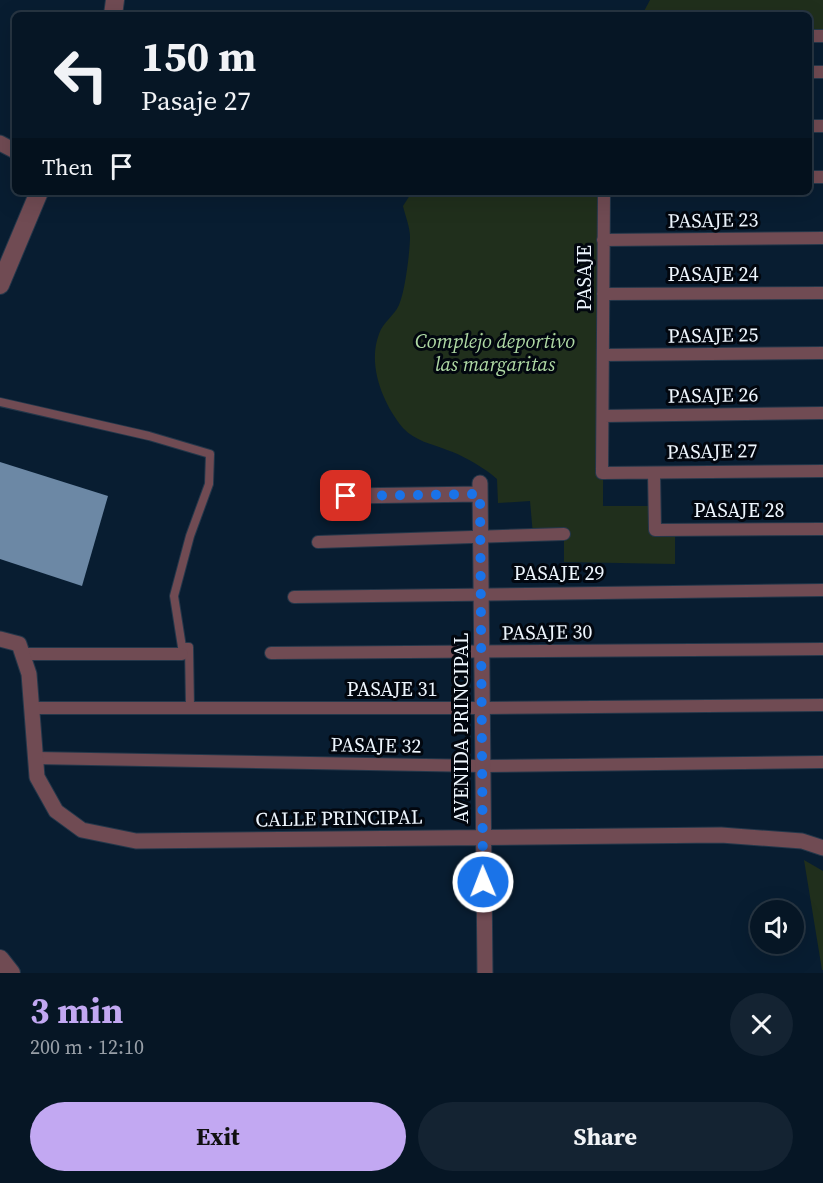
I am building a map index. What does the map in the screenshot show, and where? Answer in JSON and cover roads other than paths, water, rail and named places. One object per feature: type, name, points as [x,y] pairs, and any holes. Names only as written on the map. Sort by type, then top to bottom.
[{"type":"street","points":[[0,285],[38,195]]},
{"type":"street","name":"PASAJE","points":[[602,473],[604,195]]},
{"type":"street","name":"PASAJE 23","points":[[603,240],[823,238]]},
{"type":"street","name":"PASAJE 24","points":[[603,294],[823,293]]},
{"type":"street","name":"PASAJE 25","points":[[603,355],[823,353]]},
{"type":"street","name":"PASAJE 26","points":[[603,416],[823,413]]},
{"type":"street","name":"PASAJE 27","points":[[602,473],[823,471]]},
{"type":"street","name":"PASAJE 28","points":[[654,473],[655,530],[823,529]]},
{"type":"street","name":"AVENIDA PRINCIPAL","points":[[346,496],[480,489],[484,973]]},
{"type":"street","points":[[318,542],[564,534]]},
{"type":"street","name":"PASAJE 29","points":[[294,597],[823,590]]},
{"type":"street","points":[[0,639],[18,644],[22,654],[182,654]]},
{"type":"street","name":"PASAJE 30","points":[[271,653],[823,648]]},
{"type":"street","name":"CALLE PRINCIPAL","points":[[22,654],[29,674],[37,777],[56,811],[82,830],[136,841],[721,836],[802,842],[823,848]]},
{"type":"street","name":"PASAJE 31","points":[[33,708],[823,705]]},
{"type":"street","name":"PASAJE 32","points":[[35,758],[482,766],[823,762]]},
{"type":"street","points":[[0,959],[11,973]]},
{"type":"lane","points":[[0,402],[149,436],[210,454],[209,484],[190,536],[174,596],[182,647],[189,648],[190,708]]},
{"type":"park label","name":"Complejo deportivo las margaritas","points":[[495,352]]}]
